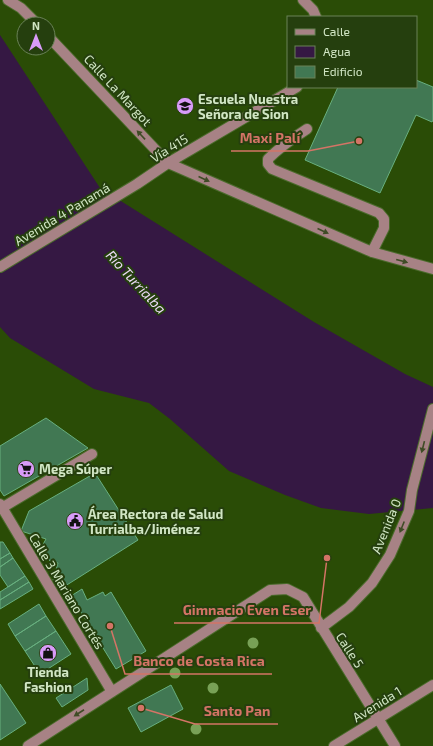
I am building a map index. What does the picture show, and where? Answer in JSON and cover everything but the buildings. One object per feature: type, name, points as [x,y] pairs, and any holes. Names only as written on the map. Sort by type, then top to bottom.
[{"type":"street","points":[[8,0],[22,8],[30,16]]},
{"type":"street","points":[[303,0],[313,10],[316,16]]},
{"type":"street","name":"Calle La Margot","points":[[56,44],[168,163]]},
{"type":"street","name":"Vía 415","points":[[137,184],[168,163],[295,88]]},
{"type":"street","points":[[306,129],[282,146],[268,159],[267,161],[269,167],[272,170],[379,213],[384,219],[384,228],[372,252]]},
{"type":"street","points":[[168,163],[372,252],[433,269]]},
{"type":"street","name":"Avenida 4 Panamá","points":[[0,267],[137,184]]},
{"type":"street","name":"Avenida 0","points":[[321,628],[349,607],[372,583],[387,561],[409,511],[412,490],[433,409]]},
{"type":"street","points":[[1,507],[92,454]]},
{"type":"street","name":"Calle 3 Mariano Cortés","points":[[1,507],[112,692]]},
{"type":"street","name":"Calle 5","points":[[112,692],[270,590],[287,589],[303,597],[395,746]]},
{"type":"street","name":"Avenida 1","points":[[334,746],[433,685]]},
{"type":"street","points":[[28,746],[112,692]]},
{"type":"water","name":"Río Turrialba","points":[[0,35],[100,188],[314,322],[405,374],[433,387],[433,508],[369,514],[321,508],[285,495],[229,471],[170,419],[149,403],[94,389],[10,338],[0,327]]},
{"type":"place","name":"Escuela Nuestra Señora de Sion","points":[[185,106]]},
{"type":"place","name":"Maxi Palí","points":[[359,141]]},
{"type":"place","name":"Mega Súper","points":[[26,469]]},
{"type":"place","name":"Área Rectora de Salud Turrialba/Jiménez","points":[[75,521]]},
{"type":"place","name":"Gimnacio Even Eser","points":[[327,558]]},
{"type":"place","name":"Banco de Costa Rica","points":[[110,626]]},
{"type":"place","name":"Tienda Fashion","points":[[48,653]]},
{"type":"place","name":"Santo Pan","points":[[141,708]]}]
